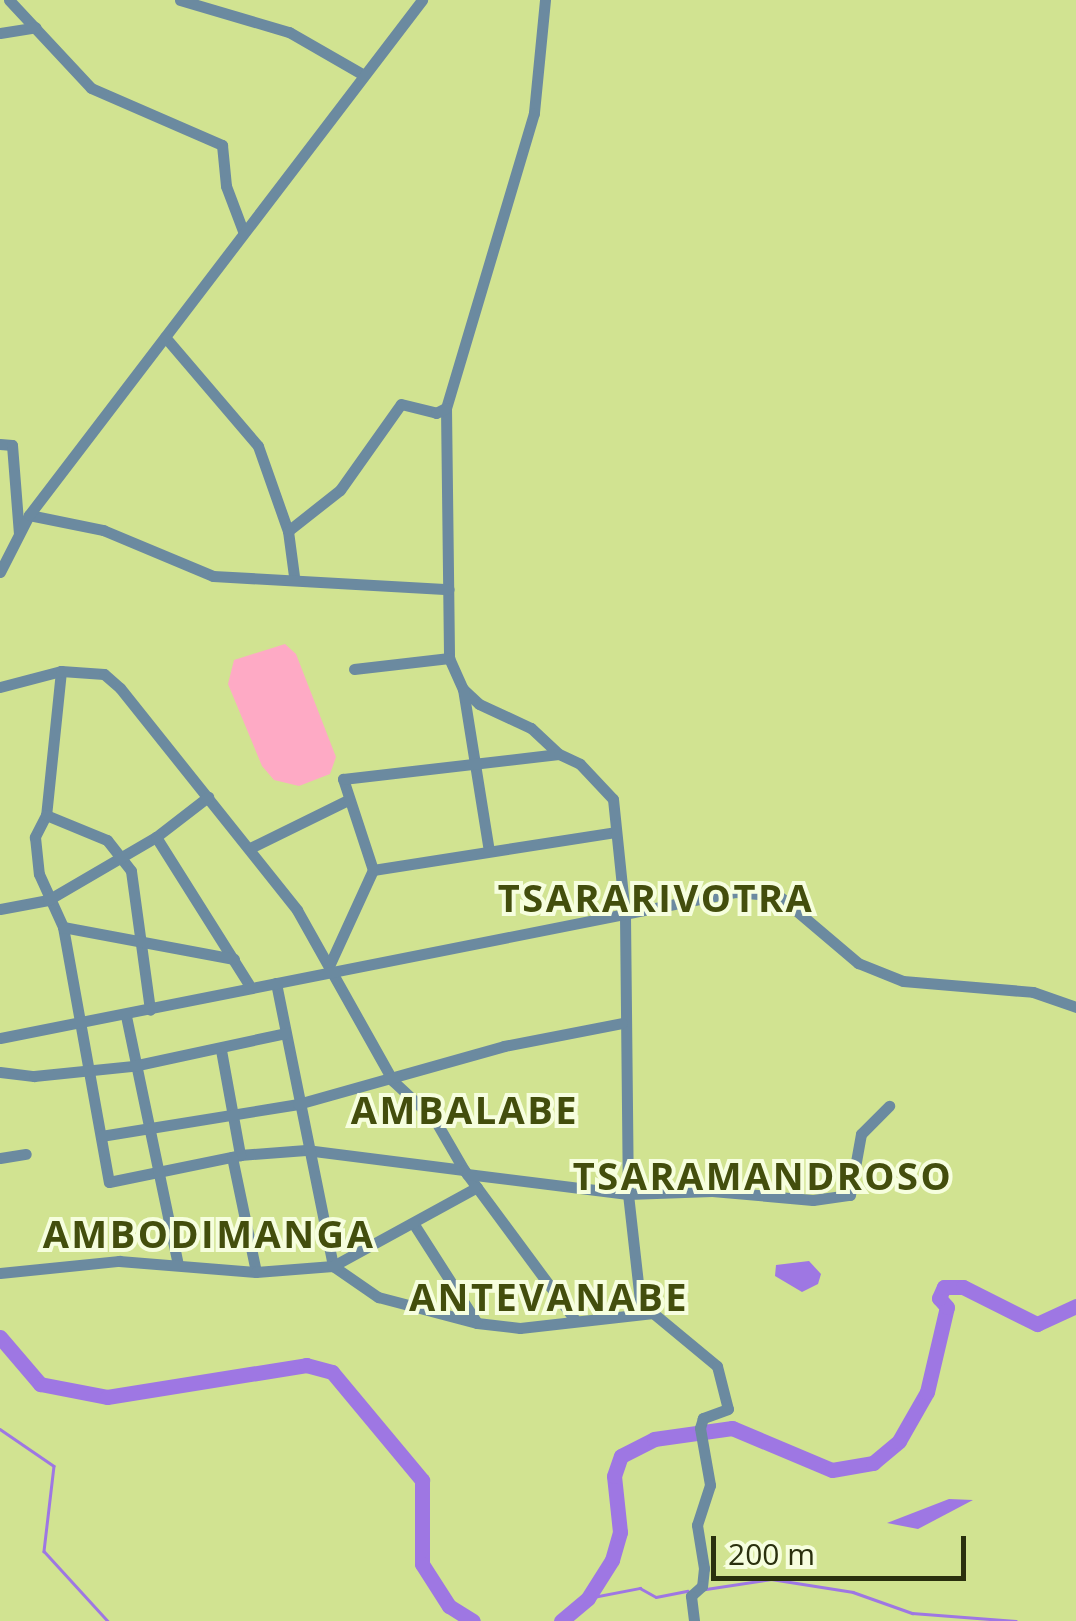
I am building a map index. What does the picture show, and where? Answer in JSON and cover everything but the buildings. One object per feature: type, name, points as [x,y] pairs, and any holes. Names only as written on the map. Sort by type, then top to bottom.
[{"type":"street","points":[[9,0],[91,88],[222,144],[226,186],[243,231]]},
{"type":"street","points":[[180,0],[289,32],[362,74]]},
{"type":"street","points":[[0,572],[28,516],[422,0]]},
{"type":"street","points":[[489,851],[462,689],[449,658],[446,408],[534,113],[544,0]]},
{"type":"street","points":[[0,34],[36,27]]},
{"type":"street","points":[[165,337],[258,446],[288,531],[294,576]]},
{"type":"street","points":[[288,531],[340,490],[401,404],[436,413],[446,408]]},
{"type":"street","points":[[0,444],[12,445],[20,535]]},
{"type":"street","points":[[28,516],[102,530],[213,576],[294,576],[449,589]]},
{"type":"street","points":[[354,669],[449,658]]},
{"type":"street","points":[[61,671],[46,815],[34,837],[48,900],[63,927],[109,1182],[236,1156],[306,1150],[628,1194],[712,1191],[813,1200],[850,1195],[861,1134],[889,1106]]},
{"type":"street","points":[[0,687],[61,671],[104,674],[298,910],[393,1081],[434,1120],[465,1172],[575,1320]]},
{"type":"street","points":[[462,689],[479,704],[531,728],[559,754],[580,764],[613,799],[626,916],[622,1024],[628,1194],[641,1310]]},
{"type":"street","points":[[330,969],[373,870],[342,779],[473,760],[559,754]]},
{"type":"street","points":[[0,910],[48,900],[156,837],[208,797]]},
{"type":"street","points":[[250,848],[348,800]]},
{"type":"street","points":[[46,815],[107,840],[131,872],[138,945],[150,1010]]},
{"type":"street","points":[[373,870],[615,832]]},
{"type":"street","points":[[156,837],[251,988]]},
{"type":"street","points":[[0,1038],[126,1016],[330,969],[626,916],[735,892],[779,896],[858,963],[903,981],[1033,992],[1076,1007]]},
{"type":"street","points":[[63,927],[138,945],[234,959]]},
{"type":"street","points":[[276,983],[306,1150],[333,1266],[378,1297],[477,1323],[520,1328],[641,1310],[654,1312],[717,1366],[728,1390],[728,1409],[703,1418],[700,1428],[710,1485],[697,1525],[704,1568],[702,1586],[690,1596],[694,1621]]},
{"type":"street","points":[[126,1016],[147,1132],[178,1261]]},
{"type":"street","points":[[101,1136],[147,1132],[298,1104],[393,1081],[504,1046],[622,1024]]},
{"type":"street","points":[[0,1072],[133,1066],[222,1050],[285,1033]]},
{"type":"street","points":[[222,1050],[256,1272]]},
{"type":"street","points":[[0,1158],[26,1154]]},
{"type":"street","points":[[0,1272],[178,1261],[256,1272],[333,1266],[415,1226],[477,1186]]},
{"type":"street","points":[[415,1226],[477,1323]]},
{"type":"shaded area","points":[[285,644],[296,654],[336,757],[330,774],[299,786],[274,780],[262,766],[228,684],[234,660]]},
{"type":"shaded area","points":[[809,1261],[821,1274],[818,1284],[802,1292],[775,1276],[776,1265]]},
{"type":"shaded area","points":[[949,1499],[973,1500],[918,1529],[887,1523]]},
{"type":"waterway","points":[[561,1621],[588,1598],[612,1560],[620,1532],[614,1476],[621,1456],[654,1439],[732,1428],[832,1470],[873,1463],[899,1441],[927,1392],[947,1307],[939,1298],[944,1287],[963,1287],[1037,1324],[1076,1306]]},
{"type":"waterway","points":[[0,1337],[40,1384],[107,1397],[306,1365],[332,1372],[422,1480],[422,1564],[449,1606],[473,1621]]},
{"type":"waterway","points":[[0,1429],[54,1466],[44,1551],[108,1621]]},
{"type":"waterway","points":[[706,1589],[771,1579],[853,1592],[912,1613],[1016,1621]]},
{"type":"waterway","points":[[588,1598],[640,1588],[656,1597],[687,1591]]},
{"type":"district","name":"TSARARIVOTRA","points":[[656,898]]},
{"type":"district","name":"AMBALABE","points":[[465,1110]]},
{"type":"district","name":"TSARAMANDROSO","points":[[763,1176]]},
{"type":"district","name":"AMBODIMANGA","points":[[209,1234]]},
{"type":"district","name":"ANTEVANABE","points":[[549,1297]]}]
